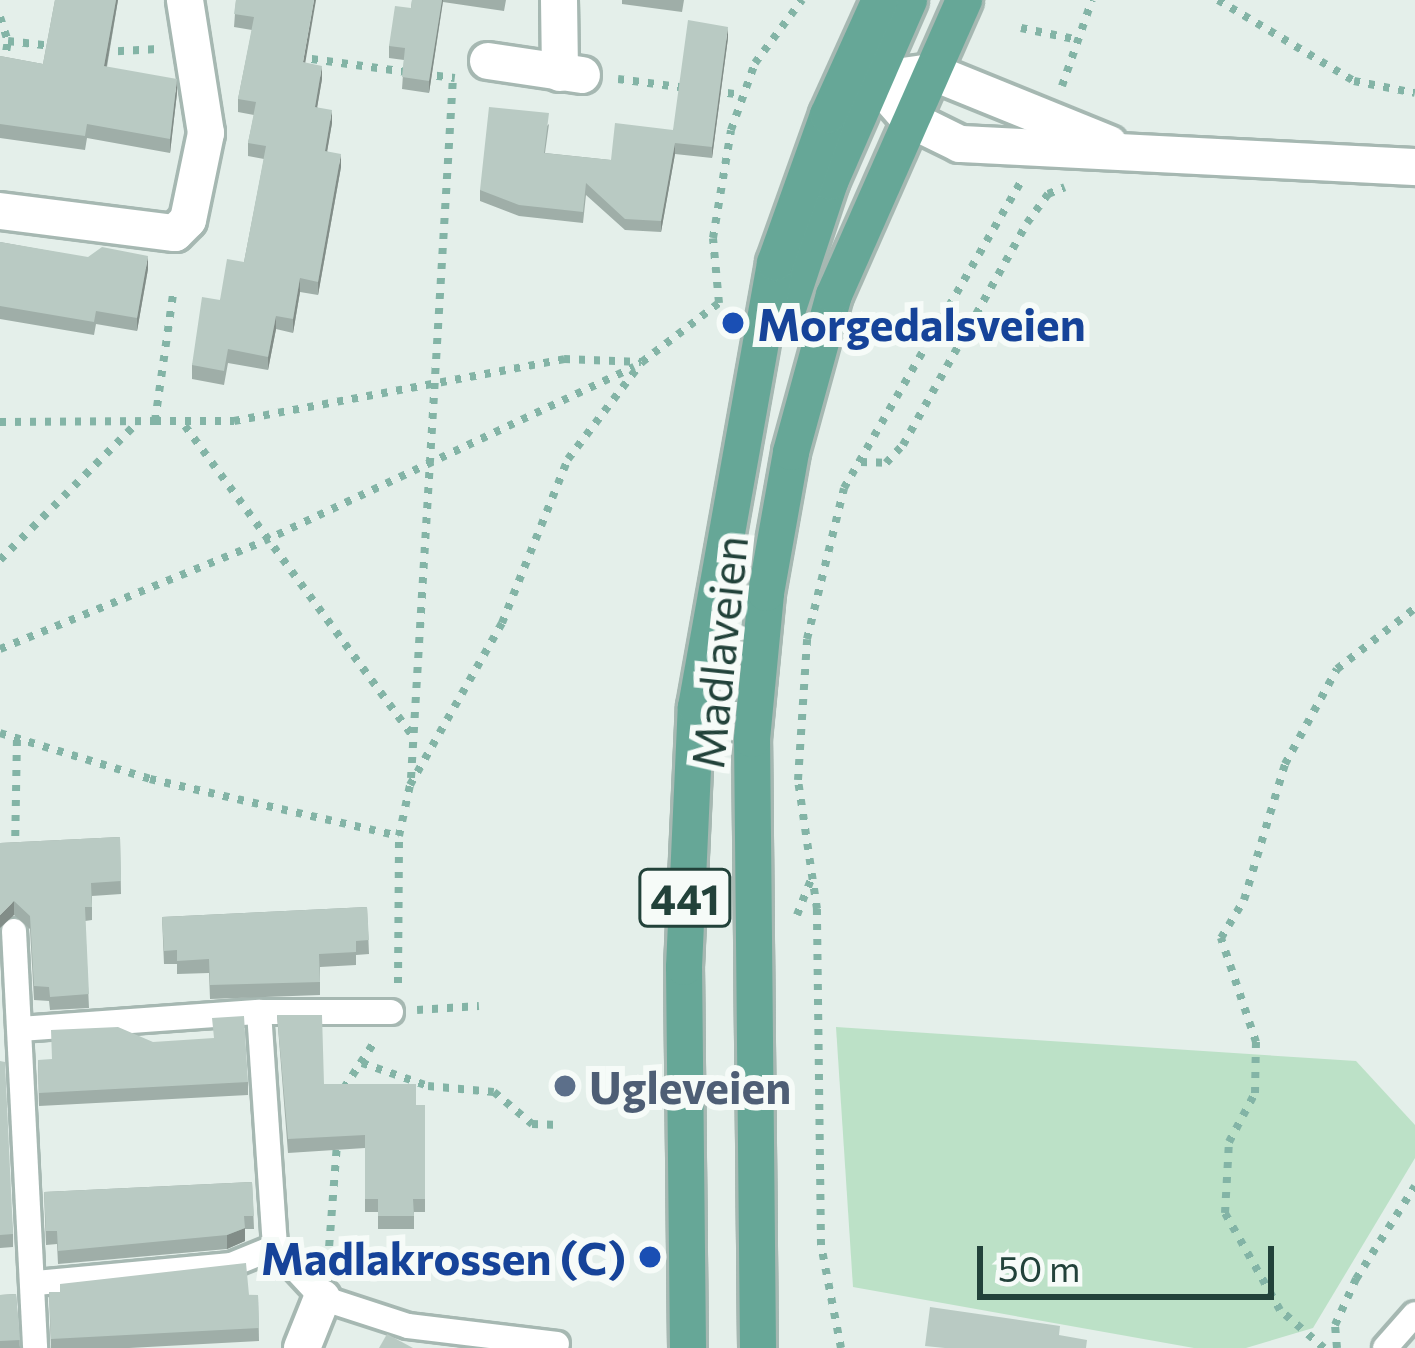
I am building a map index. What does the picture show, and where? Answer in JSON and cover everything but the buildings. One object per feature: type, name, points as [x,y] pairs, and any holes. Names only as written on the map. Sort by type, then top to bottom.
[{"type":"main road","name":"Madlaveien","points":[[688,1348],[686,830],[696,707],[775,263],[814,149],[880,0]]},
{"type":"main road","name":"Madlaveien","points":[[740,452],[814,223],[909,0]]},
{"type":"main road","name":"Madlaveien","points":[[758,1348],[752,739],[766,593],[791,452],[834,296],[964,0]]},
{"type":"street","points":[[0,211],[175,233],[188,220],[206,133],[184,0]]},
{"type":"street","points":[[488,61],[571,74],[559,0]]},
{"type":"street","points":[[875,80],[932,72],[1120,149]]},
{"type":"street","points":[[875,80],[909,119],[960,145],[1120,149],[1415,167]]},
{"type":"street","points":[[302,1348],[322,1298]]},
{"type":"lane","points":[[14,931],[36,1283],[35,1348]]},
{"type":"lane","points":[[20,1030],[259,1012],[392,1012]]},
{"type":"lane","points":[[259,1012],[275,1246],[322,1298],[408,1325],[556,1344]]},
{"type":"lane","points":[[36,1283],[231,1265],[275,1246]]},
{"type":"lane","points":[[1385,1348],[1415,1314]]},
{"type":"path","points":[[0,649],[264,541],[430,466],[642,362],[718,304],[713,238],[741,95],[768,38],[802,0]]},
{"type":"path","points":[[1062,86],[1093,0]]},
{"type":"path","points":[[1218,0],[1276,42],[1354,81],[1415,93]]},
{"type":"path","points":[[0,17],[8,41]]},
{"type":"path","points":[[1021,28],[1078,40]]},
{"type":"path","points":[[571,74],[741,95]]},
{"type":"path","points":[[340,1092],[392,1012],[400,934],[399,836],[410,785],[453,78]]},
{"type":"path","points":[[841,1348],[820,1245],[812,877],[797,722],[826,543],[844,488],[1024,176]]},
{"type":"path","points":[[861,462],[886,463],[903,446],[1048,194],[1090,186]]},
{"type":"path","points":[[155,421],[173,294]]},
{"type":"path","points":[[0,422],[184,424],[564,359],[642,362]]},
{"type":"path","points":[[410,785],[502,623],[568,458],[642,362]]},
{"type":"path","points":[[184,424],[264,541],[413,736]]},
{"type":"path","points":[[0,560],[134,425]]},
{"type":"path","points":[[1324,1348],[1280,1310],[1225,1213],[1229,1142],[1256,1093],[1256,1042],[1222,938],[1244,899],[1285,764],[1337,669],[1415,608]]},
{"type":"path","points":[[0,734],[150,779],[399,836]]},
{"type":"path","points":[[15,867],[17,738]]},
{"type":"path","points":[[797,915],[812,877]]},
{"type":"path","points":[[392,1012],[479,1006]]},
{"type":"path","points":[[362,1063],[428,1086],[494,1092],[532,1124],[560,1125]]},
{"type":"path","points":[[322,1298],[338,1135]]},
{"type":"path","points":[[1337,1348],[1335,1325],[1356,1280],[1415,1186]]},
{"type":"green space","points":[[836,1027],[1356,1061],[1415,1125],[1415,1158],[1313,1328],[1246,1348],[1194,1348],[853,1287]]},
{"type":"place","name":"Morgedalsveien","points":[[733,323]]},
{"type":"place","name":"Ugleveien","points":[[565,1086]]},
{"type":"place","name":"Madlakrossen (C)","points":[[650,1257]]}]
